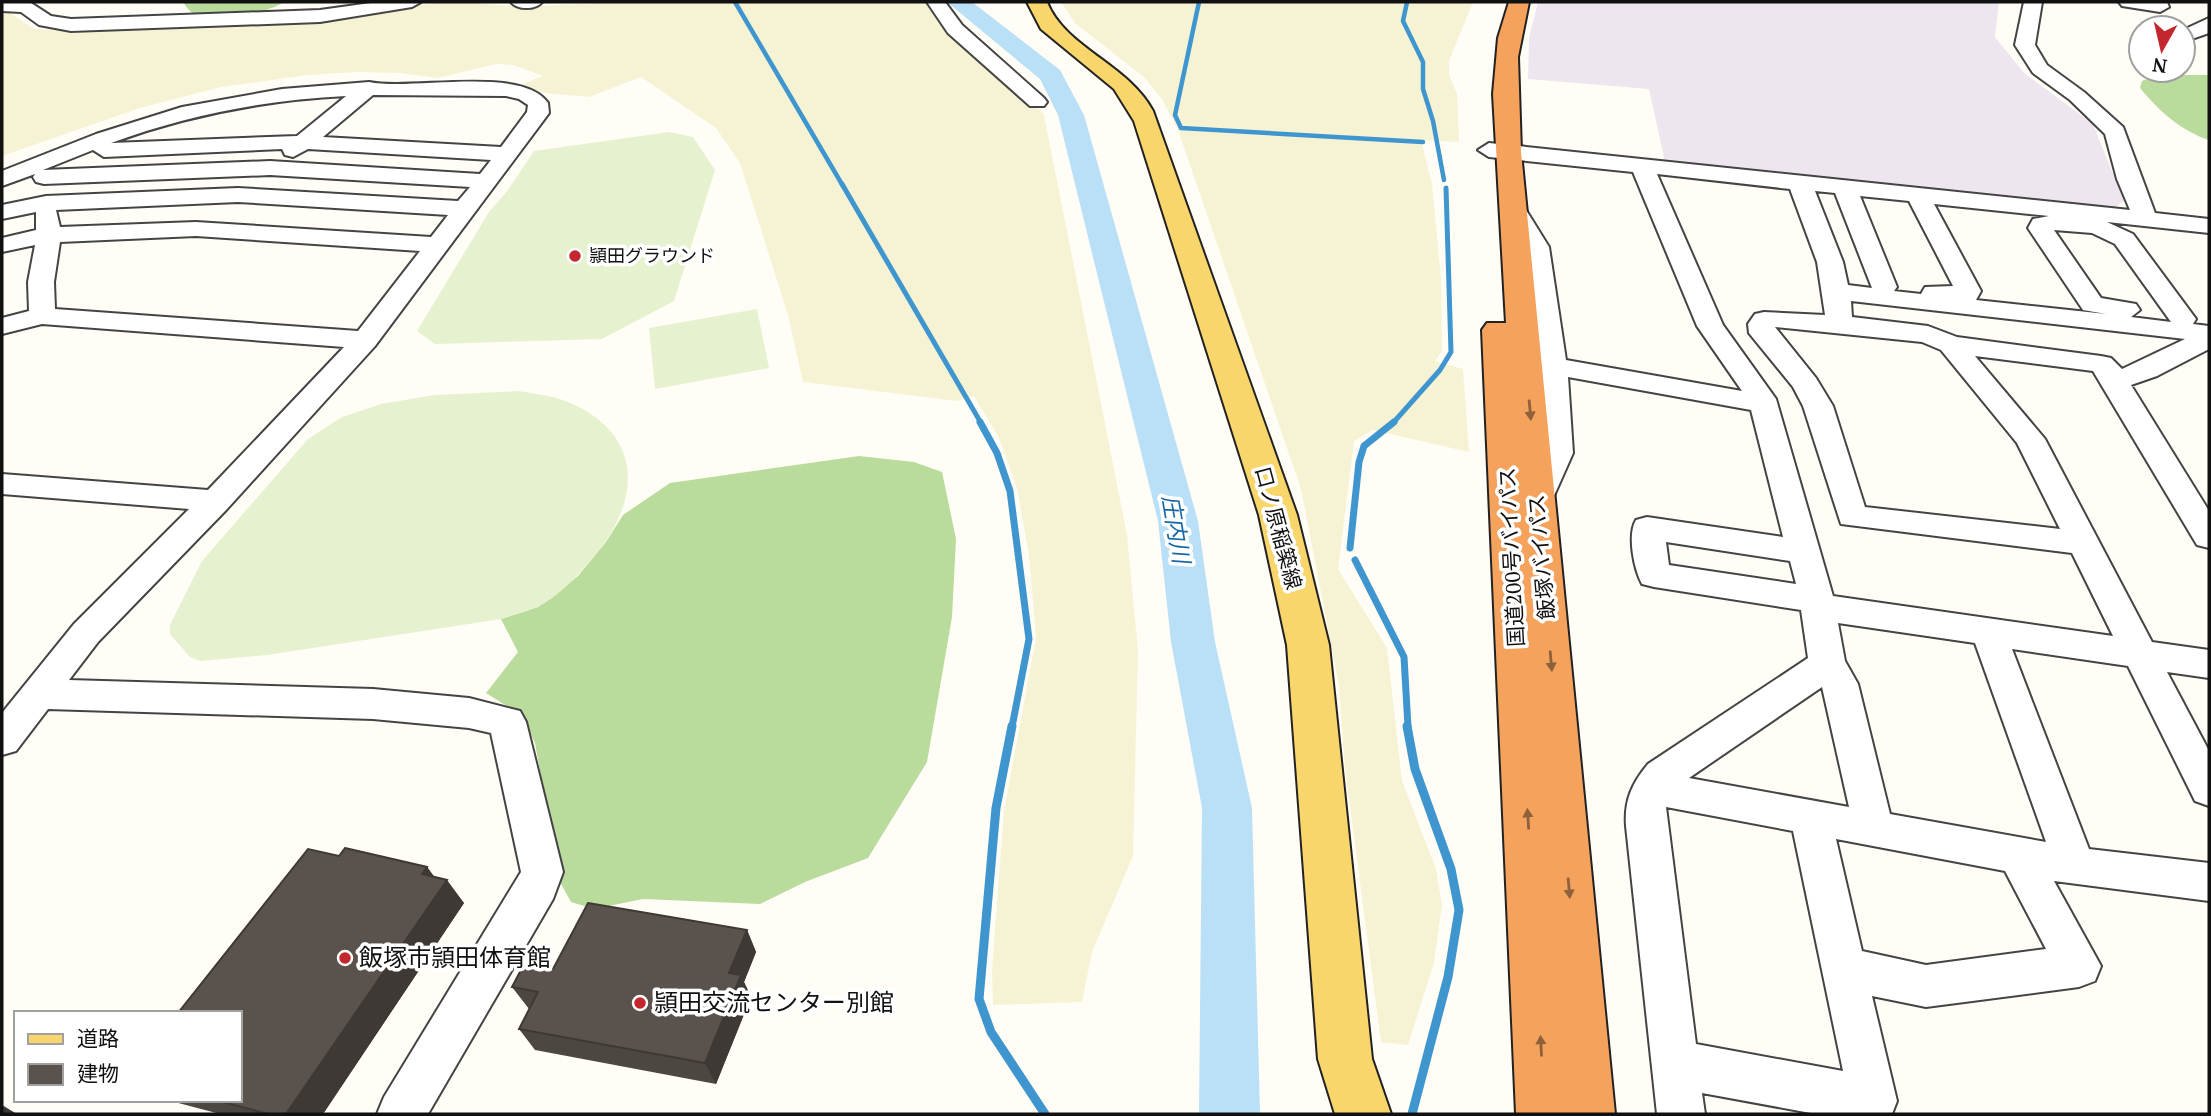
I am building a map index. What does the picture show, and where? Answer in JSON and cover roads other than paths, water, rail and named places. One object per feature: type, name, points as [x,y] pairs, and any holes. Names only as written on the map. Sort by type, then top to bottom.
[{"type":"highway","name":"国道200号バイパス","points":[[1502,2],[1490,30],[1486,68],[1499,151],[1544,1114]]},
{"type":"highway","name":"飯塚バイパス","points":[[1520,2],[1507,37],[1499,151],[1513,207],[1540,364],[1538,499],[1587,1114]]},
{"type":"main road","name":"口ノ原稲築線","points":[[1037,2],[1038,11],[1053,28],[1121,83],[1141,109],[1195,260],[1278,515],[1308,645],[1345,1059],[1363,1114]]},
{"type":"street","points":[[2,6],[25,7],[46,21],[71,25],[302,17],[412,2]]},
{"type":"street","points":[[520,2],[533,2]]},
{"type":"street","points":[[936,2],[955,29],[1037,102]]},
{"type":"street","points":[[2033,2],[2025,45],[2040,69],[2077,96],[2115,132],[2127,179],[2145,218]]},
{"type":"street","points":[[2128,2],[2160,6],[2158,2]]},
{"type":"street","points":[[196,229],[369,88]]},
{"type":"street","points":[[2,740],[86,633],[216,501],[365,340],[538,113],[538,103],[526,94],[506,90],[322,89],[255,98],[207,107],[141,127],[74,151],[43,170]]},
{"type":"street","points":[[141,127],[328,121]]},
{"type":"street","points":[[74,151],[302,142],[508,154]]},
{"type":"street","points":[[1499,151],[2209,226]]},
{"type":"street","points":[[1641,164],[1710,326],[1724,348],[1752,380],[1764,404],[1818,603],[1827,663],[1840,684],[1874,830]]},
{"type":"street","points":[[2,179],[43,170],[270,168],[487,181]]},
{"type":"street","points":[[42,316],[41,282],[49,234],[43,170]]},
{"type":"street","points":[[1800,181],[1836,287],[1839,324]]},
{"type":"street","points":[[1844,186],[1884,287]]},
{"type":"street","points":[[1836,287],[1884,287],[1966,295],[1968,291],[1917,194]]},
{"type":"street","points":[[2,212],[46,203],[238,195],[465,209]]},
{"type":"street","points":[[2042,224],[2104,229],[2116,233],[2196,321],[2092,304],[2040,228],[2042,224]]},
{"type":"street","points":[[2,244],[49,234],[196,229],[438,245]]},
{"type":"street","points":[[1836,287],[2209,336]]},
{"type":"street","points":[[2,326],[42,316],[365,340]]},
{"type":"street","points":[[2084,543],[1852,516],[1818,406],[1806,384],[1763,332],[1761,324],[1764,320],[1773,319],[1928,334],[1951,344],[2088,360],[2101,364],[2115,381],[2209,537]]},
{"type":"street","points":[[2115,381],[2147,370],[2209,336]]},
{"type":"street","points":[[1951,344],[2031,439],[2209,789]]},
{"type":"street","points":[[1540,364],[1764,404]]},
{"type":"street","points":[[2,484],[216,501]]},
{"type":"street","points":[[1804,552],[1647,528],[1654,575],[1988,631],[2209,664]]},
{"type":"street","points":[[1988,631],[2075,866]]},
{"type":"street","points":[[1681,1114],[1644,807],[1651,788],[1661,776],[1827,663]]},
{"type":"street","points":[[37,694],[373,704],[469,713],[507,722],[542,872],[538,886],[401,1114]]},
{"type":"street","points":[[1651,788],[2075,866],[2209,882]]},
{"type":"street","points":[[1675,1064],[1873,1101],[1810,816]]},
{"type":"street","points":[[1842,968],[1926,986],[2079,966],[2018,856]]},
{"type":"waterway","points":[[735,2],[843,186]]},
{"type":"waterway","name":"庄内川","points":[[958,2],[1051,75],[1071,115],[1100,234],[1178,521],[1193,642],[1227,808],[1230,1114]]},
{"type":"waterway","points":[[1199,2],[1175,115],[1181,128],[1423,142]]},
{"type":"waterway","points":[[1407,2],[1403,21],[1423,62],[1423,89],[1433,121],[1444,180]]},
{"type":"waterway","points":[[842,184],[981,423]]},
{"type":"waterway","points":[[1394,422],[1440,370],[1451,352],[1446,188]]},
{"type":"waterway","points":[[980,422],[997,453],[1010,491],[1029,639],[1012,727]]},
{"type":"waterway","points":[[1350,548],[1359,462],[1364,446],[1394,422]]},
{"type":"waterway","points":[[1355,560],[1404,657],[1408,727]]},
{"type":"waterway","points":[[1012,726],[996,808],[979,999],[991,1032],[1045,1114]]},
{"type":"waterway","points":[[1407,726],[1415,769],[1451,869],[1459,910],[1448,977],[1412,1114]]},
{"type":"place","name":"頴田グラウンド","points":[[575,256]]},
{"type":"place","name":"飯塚市頴田体育館","points":[[345,958]]},
{"type":"place","name":"頴田交流センター別館","points":[[640,1003]]}]
